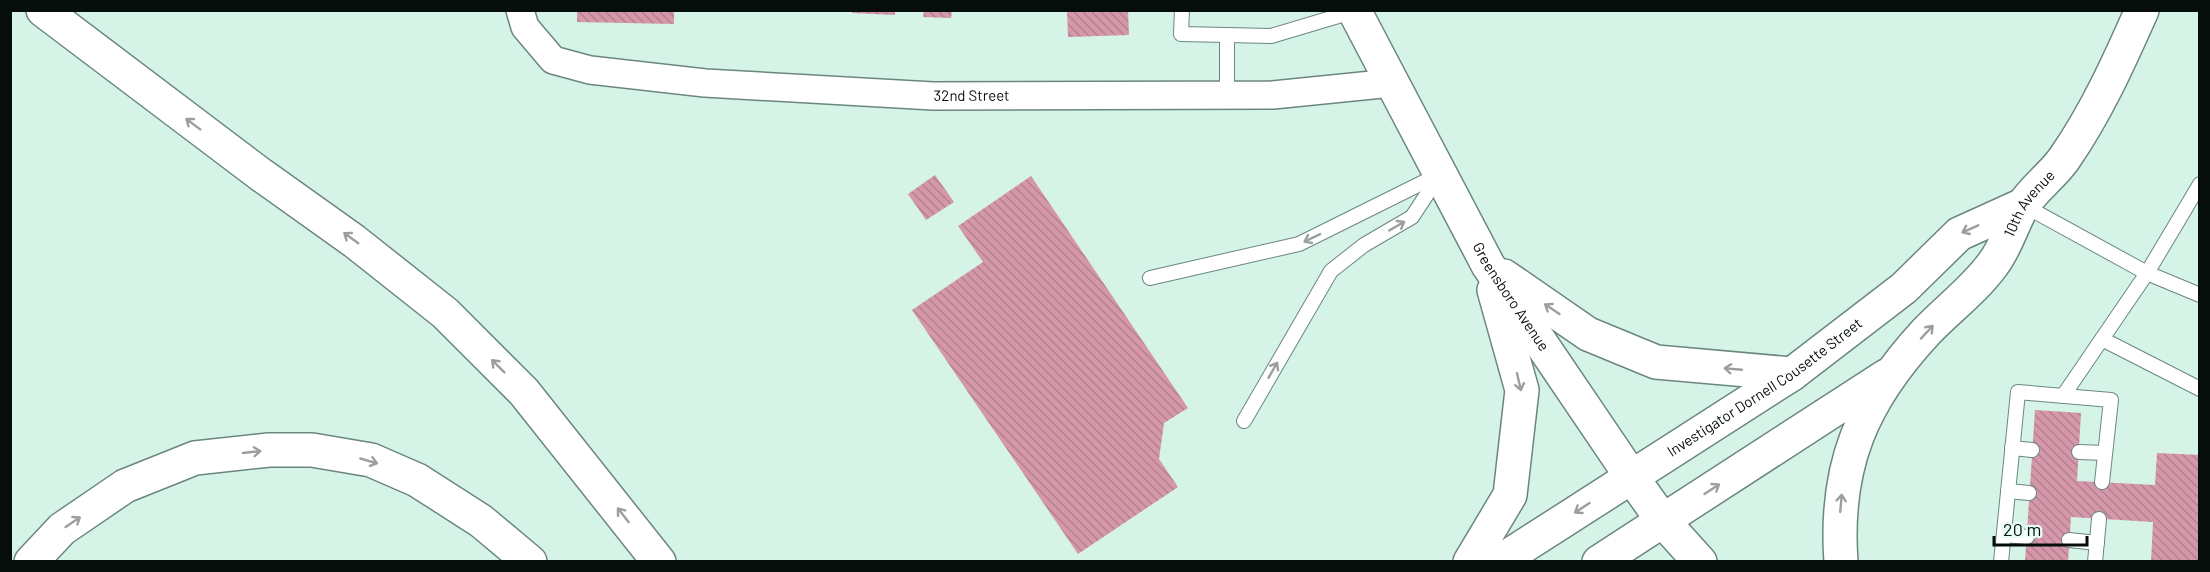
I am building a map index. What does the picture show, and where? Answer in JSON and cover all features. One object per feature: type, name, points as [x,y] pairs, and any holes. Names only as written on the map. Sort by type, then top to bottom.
[{"type":"main road","points":[[43,10],[260,174],[354,241],[445,313],[524,392],[659,561]]},
{"type":"main road","name":"10th Avenue","points":[[1888,375],[1994,263],[2023,205],[2062,162],[2085,126],[2121,59],[2142,10]]},
{"type":"main road","name":"Greensboro Avenue","points":[[1354,11],[1488,265],[1630,476],[1663,521],[1700,561]]},
{"type":"main road","name":"Investigator Dornell Cousette Street","points":[[1499,561],[1792,374],[1904,288],[1959,234],[2023,205]]},
{"type":"main road","points":[[1488,265],[1588,334],[1656,362],[1792,374]]},
{"type":"main road","points":[[1470,561],[1510,495],[1521,390],[1488,265]]},
{"type":"main road","points":[[1599,561],[1888,375]]},
{"type":"main road","points":[[1841,561],[1839,531],[1848,463],[1862,423],[1888,375]]},
{"type":"main road","points":[[31,561],[62,529],[125,486],[195,458],[269,450],[312,450],[370,460],[407,476],[481,521],[530,561]]},
{"type":"street","name":"32nd Street","points":[[520,10],[525,27],[553,60],[590,70],[705,83],[933,96],[1273,95],[1392,83]]},
{"type":"lane","points":[[1182,10],[1181,34],[1271,36],[1354,11]]},
{"type":"lane","points":[[1227,35],[1227,95]]},
{"type":"lane","points":[[1150,278],[1299,244],[1440,174]]},
{"type":"lane","points":[[1244,421],[1331,271],[1364,245],[1412,217],[1440,174]]},
{"type":"lane","points":[[2063,396],[2147,273],[2199,184]]},
{"type":"lane","points":[[2023,205],[2147,273],[2199,295]]},
{"type":"lane","points":[[2102,339],[2199,389]]},
{"type":"lane","points":[[2001,561],[2018,392],[2111,400],[2102,482]]},
{"type":"lane","points":[[2013,448],[2032,450]]},
{"type":"lane","points":[[2079,452],[2105,453]]},
{"type":"lane","points":[[2008,491],[2029,493]]},
{"type":"lane","points":[[2095,561],[2099,519]]},
{"type":"lane","points":[[2004,535],[2027,537]]},
{"type":"lane","points":[[2069,540],[2097,543]]},
{"type":"building","points":[[577,10],[674,10],[674,24],[577,22]]},
{"type":"building","points":[[852,10],[895,10],[895,15],[852,13]]},
{"type":"building","points":[[924,10],[952,10],[951,18],[923,17]]},
{"type":"building","points":[[1067,10],[1128,10],[1129,35],[1068,37]]},
{"type":"building","points":[[935,175],[954,202],[926,220],[908,194]]},
{"type":"building","points":[[1031,176],[1188,408],[1164,423],[1159,459],[1178,487],[1078,554],[912,310],[983,262],[958,226]]},
{"type":"building","points":[[2035,410],[2081,413],[2077,481],[2155,485],[2157,453],[2200,455],[2200,562],[2151,562],[2153,522],[2071,517],[2068,562],[2025,562]]}]
